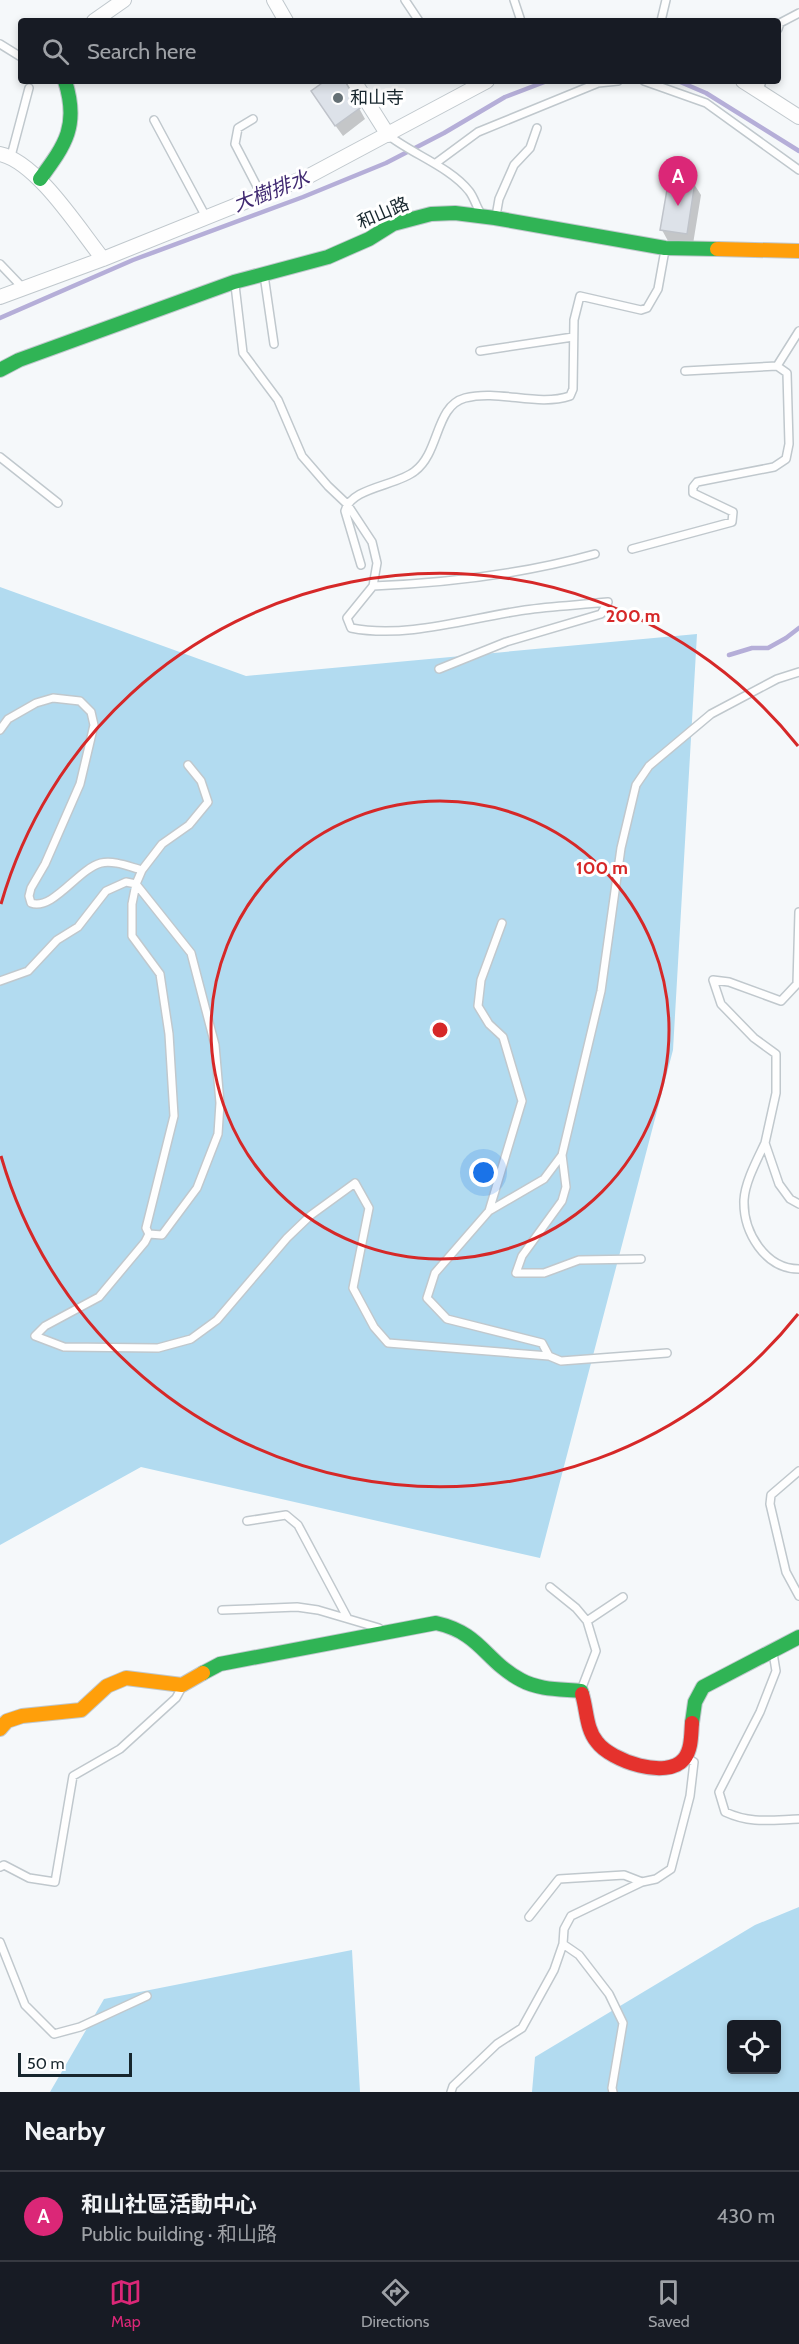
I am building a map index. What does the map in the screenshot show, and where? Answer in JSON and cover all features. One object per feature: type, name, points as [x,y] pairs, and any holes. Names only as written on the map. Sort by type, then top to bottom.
[{"type":"street","points":[[98,18],[124,0]]},
{"type":"street","points":[[274,0],[284,18]]},
{"type":"street","points":[[40,179],[71,133],[72,100],[66,84]]},
{"type":"street","points":[[356,84],[387,135]]},
{"type":"street","points":[[0,297],[103,259],[309,176],[481,84]]},
{"type":"street","points":[[761,86],[799,117]]},
{"type":"street","points":[[5,155],[40,179],[103,259]]},
{"type":"street","name":"和山路","points":[[0,369],[234,282],[328,257],[369,239],[393,224],[431,214],[455,213],[666,248],[799,251]]},
{"type":"street","points":[[0,1729],[7,1721],[22,1716],[81,1710],[107,1686],[126,1678],[182,1685],[220,1664],[436,1623],[452,1625],[465,1631],[506,1671],[520,1680],[536,1686],[581,1691],[590,1730],[601,1747],[612,1757],[637,1765],[661,1768],[677,1765],[686,1757],[694,1705],[703,1687],[799,1637]]},
{"type":"lane","points":[[405,0],[417,18]]},
{"type":"lane","points":[[514,0],[520,18]]},
{"type":"lane","points":[[663,18],[666,0]]},
{"type":"lane","points":[[781,22],[799,13]]},
{"type":"lane","points":[[0,44],[18,55]]},
{"type":"lane","points":[[436,163],[478,132],[596,84]]},
{"type":"lane","points":[[652,84],[706,103],[799,170]]},
{"type":"lane","points":[[5,155],[29,88]]},
{"type":"lane","points":[[253,119],[238,128],[235,144],[261,194]]},
{"type":"lane","points":[[154,120],[207,217]]},
{"type":"lane","points":[[387,135],[426,161],[436,163],[469,191],[489,218],[514,165],[530,148],[537,128]]},
{"type":"lane","points":[[361,565],[345,511],[347,504],[356,496],[404,478],[415,471],[432,450],[446,410],[452,403],[465,398],[493,394],[559,400],[570,396],[573,389],[575,309],[580,296],[641,310],[647,308],[658,289],[666,248]]},
{"type":"lane","points":[[0,264],[23,289]]},
{"type":"lane","points":[[264,275],[274,344]]},
{"type":"lane","points":[[234,282],[243,353],[278,400],[302,456],[347,504],[372,542],[377,563],[373,586],[347,618],[351,628],[369,631],[419,628],[525,610],[608,602],[601,614],[506,642],[439,669]]},
{"type":"lane","points":[[777,366],[799,331]]},
{"type":"lane","points":[[480,351],[573,337]]},
{"type":"lane","points":[[632,549],[732,522],[733,512],[693,493],[693,487],[697,482],[774,467],[786,459],[789,444],[787,373],[777,366],[685,371]]},
{"type":"lane","points":[[0,457],[58,502]]},
{"type":"lane","points":[[373,586],[431,584],[545,567],[595,554]]},
{"type":"lane","points":[[549,1356],[542,1343],[447,1319],[427,1298],[435,1273],[489,1211],[544,1179],[561,1155],[600,991],[621,848],[636,785],[648,766],[711,714],[777,679],[799,672]]},
{"type":"lane","points":[[0,730],[8,719],[36,703],[53,698],[80,701],[91,712],[94,725],[80,784],[45,864],[31,888],[29,896],[31,903],[39,905],[48,902],[87,869],[102,863],[111,862],[142,870]]},
{"type":"lane","points":[[149,1234],[146,1228],[174,1116],[169,1034],[160,974],[132,936],[132,904],[136,884],[142,870],[162,844],[189,825],[208,802],[201,781],[188,765]]},
{"type":"lane","points":[[0,981],[28,971],[57,940],[78,927],[106,891],[126,882],[136,884],[191,953],[215,1045],[219,1103],[218,1134],[197,1188],[162,1235],[149,1234]]},
{"type":"lane","points":[[799,912],[797,984],[781,1001],[729,982],[713,980],[721,1004],[754,1038],[776,1054],[776,1093],[765,1143],[744,1198],[745,1220],[763,1255],[793,1269],[799,1269]]},
{"type":"lane","points":[[489,1211],[522,1101],[503,1037],[489,1024],[478,1006],[481,980],[502,923]]},
{"type":"lane","points":[[765,1143],[779,1184],[790,1199],[799,1204]]},
{"type":"lane","points":[[561,1155],[566,1187],[562,1201],[522,1256],[516,1274],[544,1273],[579,1260],[641,1259]]},
{"type":"lane","points":[[149,1234],[145,1242],[99,1297],[45,1326],[35,1336],[64,1347],[158,1348],[191,1339],[217,1320],[287,1238],[311,1215],[355,1184],[369,1208],[353,1288],[375,1327],[388,1343],[549,1356],[561,1361],[667,1353]]},
{"type":"lane","points":[[799,1471],[771,1495],[770,1504],[786,1572],[799,1596]]},
{"type":"lane","points":[[247,1521],[286,1515],[298,1525],[347,1617]]},
{"type":"lane","points":[[550,1587],[576,1608],[587,1622],[596,1651],[581,1691]]},
{"type":"lane","points":[[587,1622],[623,1597]]},
{"type":"lane","points":[[222,1610],[297,1607],[347,1617],[387,1631]]},
{"type":"lane","points":[[773,1651],[776,1671],[760,1712],[719,1792],[725,1812],[740,1819],[754,1821],[799,1819]]},
{"type":"lane","points":[[0,1867],[4,1865],[29,1878],[55,1882],[73,1776],[120,1749],[176,1698],[182,1685]]},
{"type":"lane","points":[[451,2092],[453,2086],[496,2044],[522,2028],[554,1970],[564,1944],[564,1929],[572,1916],[642,1882],[656,1879],[671,1869],[690,1796],[694,1762],[686,1757]]},
{"type":"lane","points":[[529,1917],[560,1879],[624,1875],[642,1882]]},
{"type":"lane","points":[[0,1942],[25,2005],[54,2034],[80,2027],[147,1996]]},
{"type":"lane","points":[[564,1944],[579,1955],[609,1994],[623,2023],[613,2092]]},
{"type":"shaded area","points":[[0,587],[246,676],[697,634],[673,1050],[540,1558],[141,1467],[0,1545]]},
{"type":"shaded area","points":[[799,1907],[799,2092],[532,2092],[535,2057],[755,1925]]},
{"type":"shaded area","points":[[352,1950],[360,2092],[50,2092],[104,1999]]},
{"type":"building","name":"和山寺","points":[[321,84],[347,84],[360,108],[335,126],[311,91]]},
{"type":"building","points":[[669,178],[695,182],[687,234],[660,230]]},
{"type":"waterway","name":"大樹排水","points":[[0,318],[133,260],[303,197],[386,163],[444,133],[505,97],[539,84]]},
{"type":"waterway","name":"大樹排水","points":[[685,84],[706,93],[799,151]]},
{"type":"waterway","points":[[729,655],[752,648],[768,648],[799,628]]},
{"type":"traffic: fast","points":[[40,179],[63,144],[70,122],[71,110],[66,84]]},
{"type":"traffic: fast","points":[[0,370],[19,360],[234,282],[328,257],[369,239],[393,224],[431,214],[455,213],[495,218],[665,248],[717,249]]},
{"type":"traffic: fast","points":[[203,1673],[220,1664],[436,1623],[463,1633],[509,1673],[521,1680],[543,1687],[581,1691],[582,1694]]},
{"type":"traffic: fast","points":[[692,1723],[695,1702],[703,1687],[799,1637]]},
{"type":"traffic: slow","points":[[717,249],[799,251]]},
{"type":"traffic: slow","points":[[0,1729],[7,1721],[22,1716],[81,1710],[107,1686],[126,1678],[182,1685],[203,1673]]},
{"type":"traffic: jam","points":[[582,1694],[589,1725],[597,1742],[614,1756],[639,1765],[665,1768],[676,1765],[684,1759],[690,1746],[692,1723]]},
{"type":"place","name":"和山寺","points":[[338,98]]},
{"type":"place","name":"和山社區活動中心","points":[[678,206]]}]
